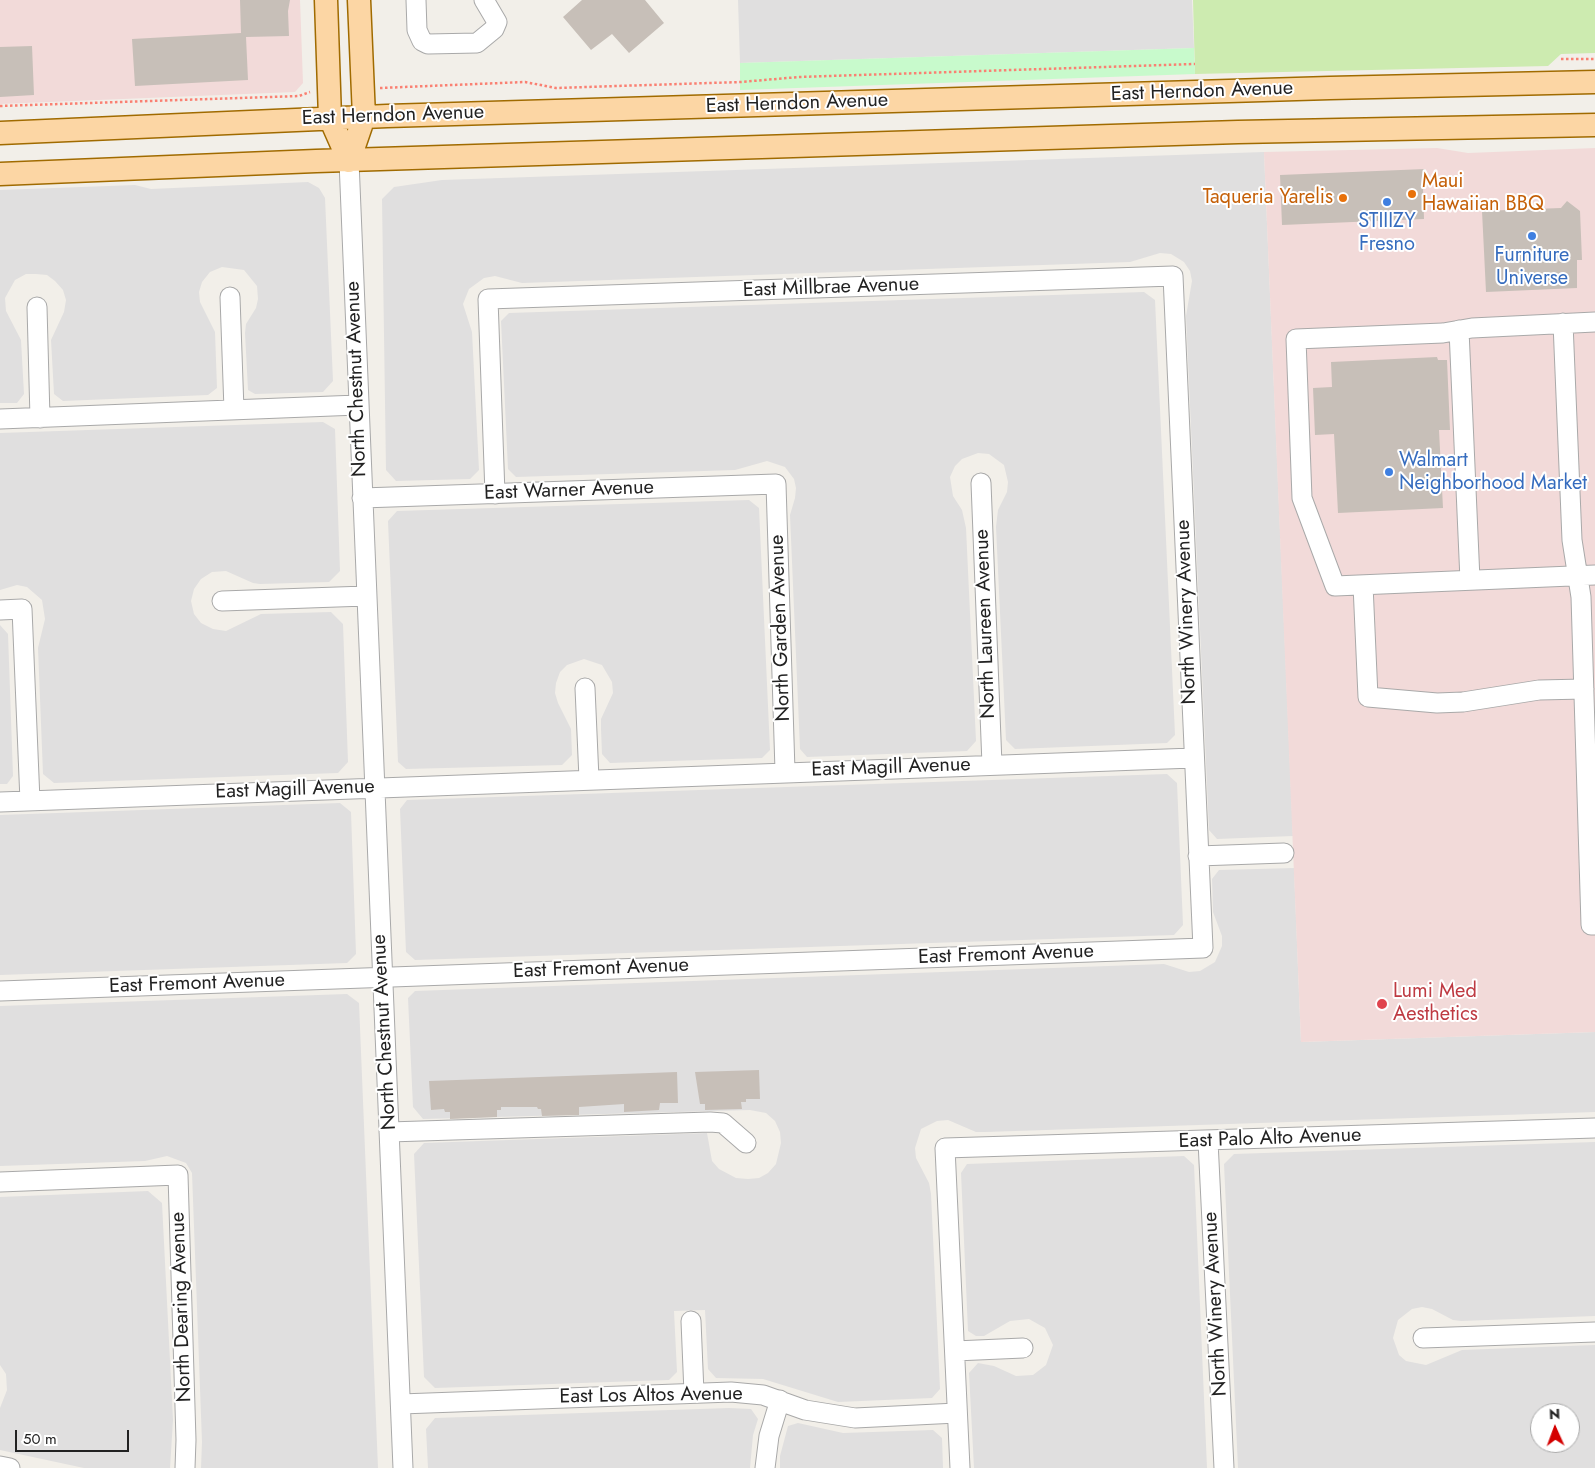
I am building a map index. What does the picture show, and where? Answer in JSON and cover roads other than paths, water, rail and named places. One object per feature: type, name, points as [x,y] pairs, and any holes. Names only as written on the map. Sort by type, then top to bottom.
[{"type":"main road","name":"North Chestnut Avenue","points":[[326,0],[330,118],[349,161]]},
{"type":"main road","name":"North Chestnut Avenue","points":[[349,161],[364,117],[359,0]]},
{"type":"main road","name":"East Herndon Avenue","points":[[0,133],[330,118],[1595,82]]},
{"type":"main road","name":"East Herndon Avenue","points":[[0,174],[1238,132],[1595,125]]},
{"type":"street","points":[[416,0],[417,30],[422,40],[428,44],[477,43],[494,29],[497,22],[484,0]]},
{"type":"street","name":"North Chestnut Avenue","points":[[349,161],[403,1468]]},
{"type":"street","name":"East Millbrae Avenue","points":[[495,494],[488,299],[1173,276]]},
{"type":"street","name":"North Winery Avenue","points":[[1173,276],[1193,758],[1203,948]]},
{"type":"street","points":[[230,296],[234,410]]},
{"type":"street","points":[[37,306],[40,418]]},
{"type":"street","points":[[1587,575],[1335,586],[1302,498],[1296,339],[1443,334],[1459,330],[1595,322]]},
{"type":"street","points":[[1563,324],[1572,540],[1587,575],[1584,689],[1591,925],[1595,924]]},
{"type":"street","points":[[1459,330],[1470,580]]},
{"type":"street","points":[[0,419],[358,405]]},
{"type":"street","name":"North Laureen Avenue","points":[[981,483],[992,765]]},
{"type":"street","name":"East Warner Avenue","points":[[362,498],[776,484]]},
{"type":"street","name":"North Garden Avenue","points":[[776,484],[785,771]]},
{"type":"street","points":[[1363,585],[1368,697],[1454,702],[1539,690],[1584,689]]},
{"type":"street","points":[[222,601],[366,596]]},
{"type":"street","points":[[0,610],[22,610],[30,800]]},
{"type":"street","points":[[585,688],[589,779]]},
{"type":"street","name":"East Magill Avenue","points":[[0,802],[785,771],[1193,758]]},
{"type":"street","points":[[1198,856],[1284,853]]},
{"type":"street","name":"East Fremont Avenue","points":[[0,991],[1203,948]]},
{"type":"street","points":[[389,1132],[710,1122],[723,1123],[746,1144]]},
{"type":"street","name":"East Palo Alto Avenue","points":[[955,1351],[945,1148],[1595,1128]]},
{"type":"street","name":"North Winery Avenue","points":[[1208,1141],[1224,1468]]},
{"type":"street","name":"North Dearing Avenue","points":[[0,1182],[178,1175],[186,1440],[185,1468]]},
{"type":"street","points":[[692,1321],[694,1393]]},
{"type":"street","points":[[1423,1338],[1595,1332]]},
{"type":"street","points":[[960,1468],[955,1351],[1023,1348]]},
{"type":"street","name":"East Los Altos Avenue","points":[[401,1404],[694,1393],[746,1393],[780,1400],[813,1412],[855,1418],[957,1413]]},
{"type":"street","points":[[765,1468],[768,1436],[780,1400]]},
{"type":"street","points":[[0,1466],[10,1468]]},
{"type":"place","name":"Maui Hawaiian BBQ","points":[[1412,194]]},
{"type":"place","name":"Taqueria Yarelis","points":[[1343,198]]},
{"type":"place","name":"STIIIZY Fresno","points":[[1387,202]]},
{"type":"place","name":"Furniture Universe","points":[[1532,236]]},
{"type":"place","name":"Walmart Neighborhood Market","points":[[1389,472]]},
{"type":"place","name":"Lumi Med Aesthetics","points":[[1382,1004]]}]
